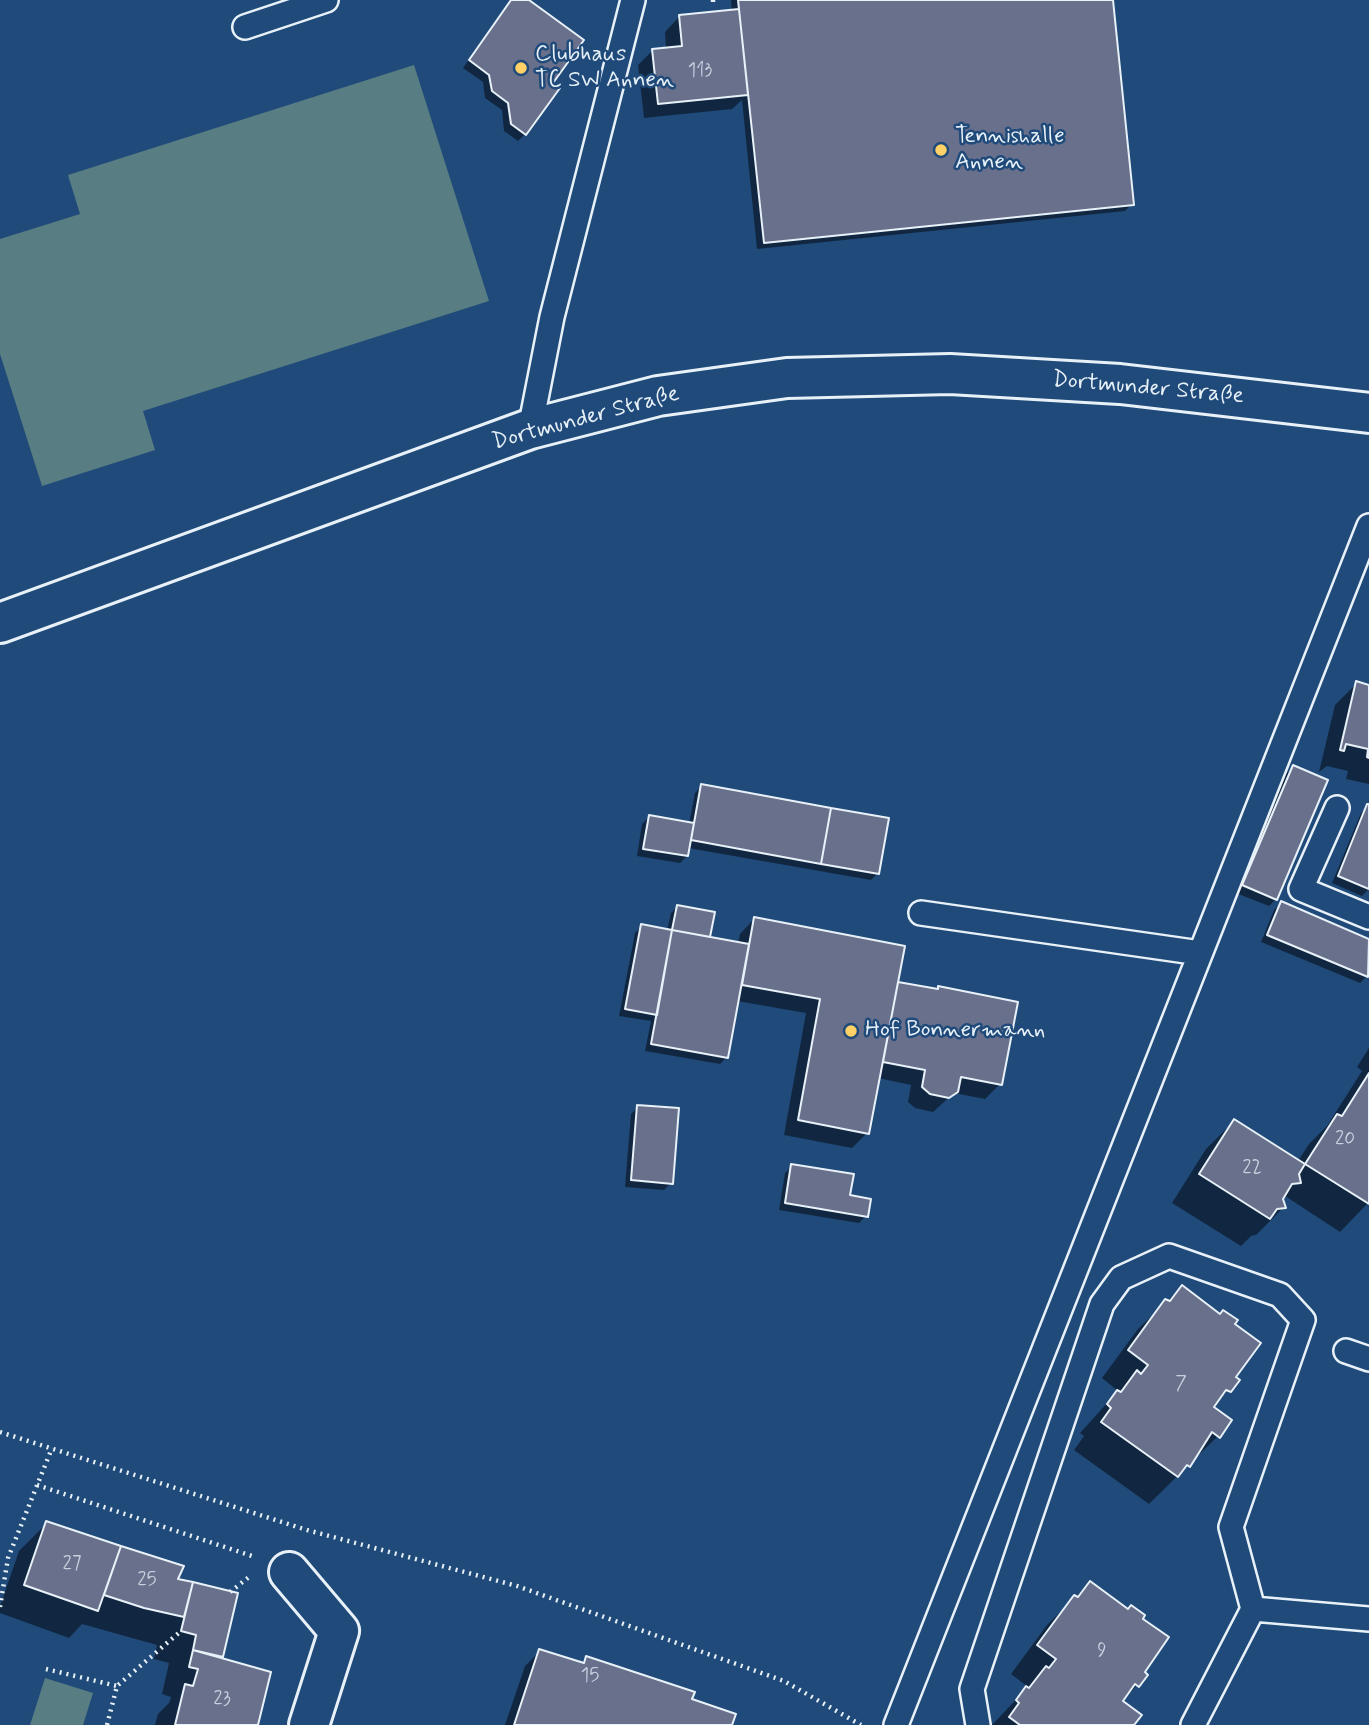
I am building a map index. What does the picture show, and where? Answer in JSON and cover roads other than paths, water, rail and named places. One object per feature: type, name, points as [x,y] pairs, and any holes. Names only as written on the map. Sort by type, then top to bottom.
[{"type":"main road","name":"Dortmunder Straße","points":[[0,623],[530,429],[658,396],[787,378],[950,374],[1120,384],[1369,413]]},
{"type":"main road","points":[[289,1572],[339,1631],[309,1725]]},
{"type":"lane","points":[[245,27],[326,0]]},
{"type":"lane","points":[[530,429],[552,317],[633,0]]},
{"type":"lane","points":[[896,1725],[1369,526]]},
{"type":"lane","points":[[1337,808],[1301,889],[1369,916]]},
{"type":"lane","points":[[921,914],[1200,953]]},
{"type":"lane","points":[[978,1725],[972,1689],[1102,1304],[1121,1278],[1169,1255],[1280,1295],[1303,1320],[1231,1527],[1253,1609],[1193,1725]]},
{"type":"lane","points":[[1346,1351],[1369,1359]]},
{"type":"lane","points":[[1253,1609],[1369,1619]]},
{"type":"place","name":"Clubhaus TC SW Annen","points":[[521,68]]},
{"type":"place","name":"Tennishalle Annen","points":[[941,150]]},
{"type":"place","name":"Hof Bonnermann","points":[[851,1031]]}]
